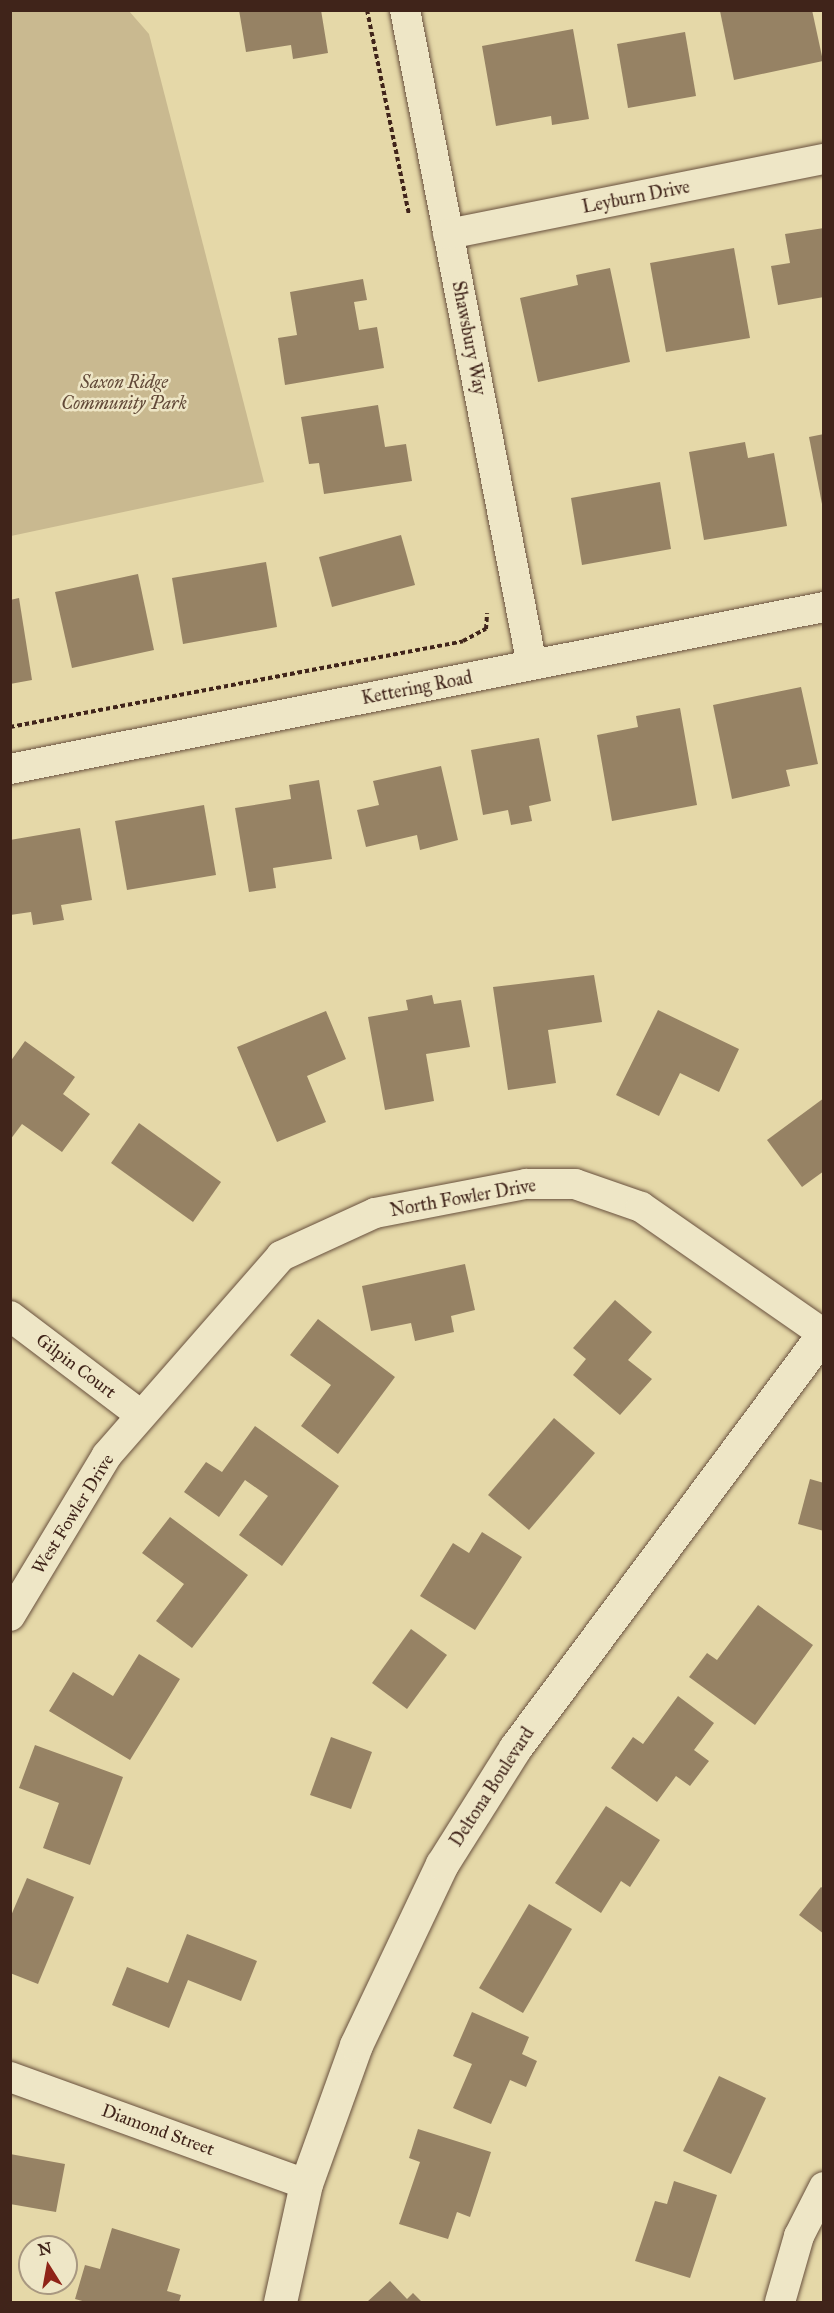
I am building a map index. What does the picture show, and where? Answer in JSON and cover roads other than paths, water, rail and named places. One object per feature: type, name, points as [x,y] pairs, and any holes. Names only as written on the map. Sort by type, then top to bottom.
[{"type":"street","name":"Shawsbury Way","points":[[405,10],[532,665]]},
{"type":"street","name":"Leyburn Drive","points":[[448,234],[824,159]]},
{"type":"street","name":"Kettering Road","points":[[10,769],[824,607]]},
{"type":"street","name":"North Fowler Drive","points":[[141,1415],[281,1256],[375,1213],[526,1184],[575,1184],[641,1207],[823,1334]]},
{"type":"street","name":"Gilpin Court","points":[[10,1316],[141,1415]]},
{"type":"street","name":"Deltona Boulevard","points":[[280,2302],[306,2184],[356,2045],[442,1864],[515,1748],[823,1334]]},
{"type":"street","name":"West Fowler Drive","points":[[10,1616],[107,1455],[141,1415]]},
{"type":"street","name":"Diamond Street","points":[[10,2077],[306,2184]]},
{"type":"street","points":[[780,2302],[799,2236],[824,2187]]},
{"type":"park label","name":"Saxon Ridge Community Park","points":[[124,394]]}]
